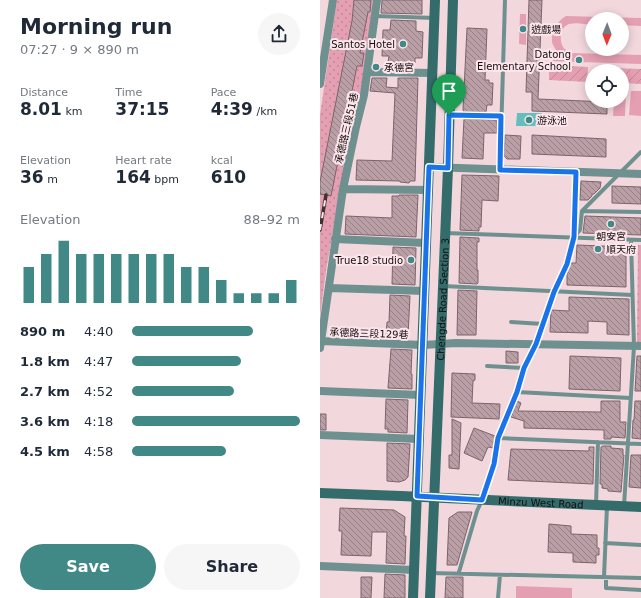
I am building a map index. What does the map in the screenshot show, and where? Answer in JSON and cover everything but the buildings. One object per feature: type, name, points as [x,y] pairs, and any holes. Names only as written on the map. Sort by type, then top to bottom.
[{"type":"main road","name":"Chengde Road Section 3","points":[[413,598],[435,0]]},
{"type":"main road","name":"Chengde Road Section 3","points":[[430,598],[448,168],[453,0]]},
{"type":"main road","name":"Minzu West Road","points":[[320,493],[417,496],[641,507]]},
{"type":"street","points":[[320,84],[333,0]]},
{"type":"street","name":"承德路三段51巷","points":[[320,345],[343,189],[368,72],[377,0]]},
{"type":"street","points":[[368,72],[433,73]]},
{"type":"street","points":[[429,167],[641,174]]},
{"type":"street","points":[[343,189],[428,190]]},
{"type":"street","points":[[335,239],[426,243]]},
{"type":"street","points":[[329,288],[425,291]]},
{"type":"street","name":"承德路三段129巷","points":[[320,345],[536,344],[637,346]]},
{"type":"street","points":[[320,391],[421,395]]},
{"type":"street","points":[[320,435],[419,439]]},
{"type":"street","points":[[320,566],[414,570]]},
{"type":"lane","points":[[500,170],[504,0]]},
{"type":"lane","points":[[375,16],[435,18]]},
{"type":"lane","points":[[449,115],[501,116]]},
{"type":"lane","points":[[574,237],[580,230],[582,211],[641,152]]},
{"type":"lane","points":[[459,572],[494,464],[498,438],[517,392],[524,368],[536,344],[554,292],[567,264],[574,237],[576,172]]},
{"type":"lane","points":[[582,211],[641,212]]},
{"type":"lane","points":[[445,233],[641,240]]},
{"type":"lane","points":[[624,507],[630,398],[637,346],[632,295],[631,240]]},
{"type":"lane","points":[[442,286],[632,295]]},
{"type":"lane","points":[[511,322],[543,324]]},
{"type":"lane","points":[[487,366],[524,368]]},
{"type":"lane","points":[[517,392],[630,398]]},
{"type":"lane","points":[[498,438],[641,444]]},
{"type":"lane","points":[[596,505],[598,442]]},
{"type":"lane","points":[[607,506],[605,543],[606,588],[641,590]]},
{"type":"lane","points":[[605,543],[641,545]]},
{"type":"lane","points":[[431,573],[459,572],[641,578]]},
{"type":"lane","points":[[498,598],[500,574]]},
{"type":"shaded area","points":[[337,0],[373,0],[362,94],[351,129],[326,271],[320,317],[320,115]]},
{"type":"shaded area","name":"遊戲場","points":[[520,14],[526,14],[526,45],[519,44]]},
{"type":"shaded area","points":[[566,16],[585,17],[585,24],[572,23],[566,26],[562,31],[561,37],[563,47],[571,53],[585,53],[585,56],[641,55],[641,64],[551,61],[551,54],[559,54],[552,42],[552,38],[554,30]]},
{"type":"shaded area","points":[[629,18],[641,18],[641,26],[629,25]]},
{"type":"shaded area","points":[[549,65],[585,67],[585,82],[549,80]]},
{"type":"shaded area","points":[[629,69],[641,69],[641,84],[629,83]]},
{"type":"shaded area","points":[[631,91],[641,91],[641,116],[629,115]]},
{"type":"shaded area","points":[[614,108],[625,108],[625,116],[613,116]]},
{"type":"shaded area","points":[[638,245],[641,245],[641,342],[637,342]]},
{"type":"shaded area","points":[[516,586],[572,588],[572,598],[516,598]]},
{"type":"water","name":"游泳池","points":[[517,113],[542,113],[542,126],[516,126]]},
{"type":"railway","points":[[320,230],[326,195]]},
{"type":"place","name":"遊戲場","points":[[523,29]]},
{"type":"place","name":"Santos Hotel","points":[[403,44]]},
{"type":"place","name":"Datong Elementary School","points":[[579,60]]},
{"type":"place","name":"承德宮","points":[[376,67]]},
{"type":"place","name":"游泳池","points":[[529,120]]},
{"type":"place","name":"朝安宮","points":[[611,224]]},
{"type":"place","name":"順天府","points":[[598,249]]},
{"type":"place","name":"True18 studio","points":[[411,260]]},
{"type":"route","points":[[449,115],[501,116],[500,170],[576,172],[574,237],[567,264],[554,292],[536,344],[524,368],[517,392],[498,438],[494,464],[487,489],[482,500],[417,496],[429,167],[448,168],[449,115]]}]
